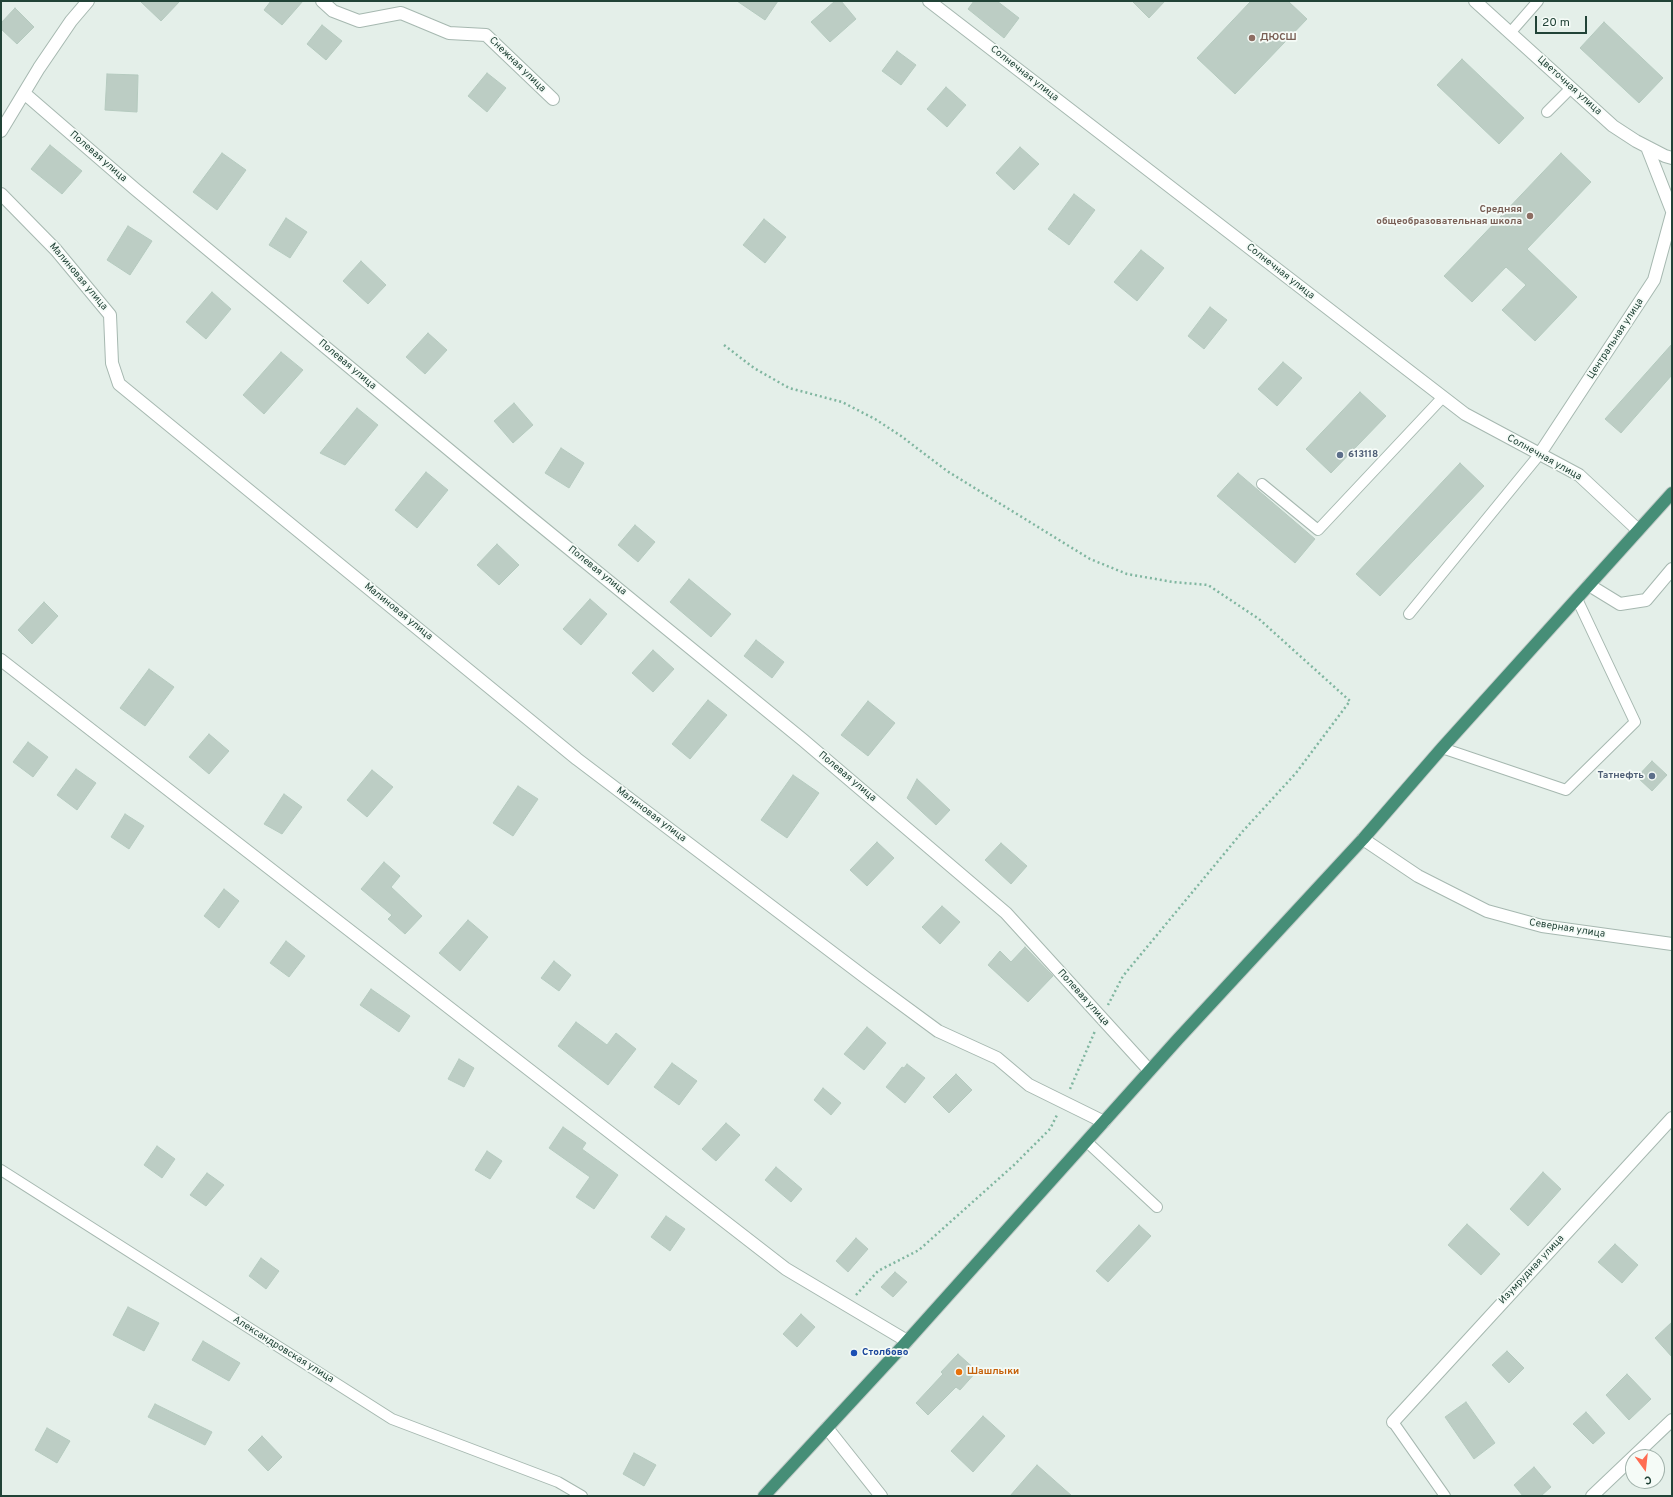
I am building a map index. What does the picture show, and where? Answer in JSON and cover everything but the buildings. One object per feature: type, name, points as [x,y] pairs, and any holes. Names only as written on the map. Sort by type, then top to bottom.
[{"type":"highway","points":[[764,1496],[907,1341],[1149,1070],[1363,839],[1442,748],[1672,493]]},
{"type":"street","points":[[1,131],[71,21],[88,1]]},
{"type":"street","name":"Снежная улица","points":[[322,1],[332,11],[359,21],[401,12],[449,33],[486,35],[553,100]]},
{"type":"street","name":"Солнечная улица","points":[[929,1],[1465,414],[1539,455],[1579,475],[1638,530]]},
{"type":"street","name":"Цветочная улица","points":[[1475,1],[1613,126],[1647,147],[1672,158]]},
{"type":"street","name":"Полевая улица","points":[[24,93],[135,189],[512,502],[803,740],[1006,913],[1149,1070]]},
{"type":"street","points":[[1647,147],[1672,213]]},
{"type":"street","name":"Малиновая улица","points":[[1,194],[56,250],[110,315],[112,363],[118,384],[577,759],[866,978],[938,1031],[997,1058],[1029,1085],[1104,1122]]},
{"type":"street","name":"Центральная улица","points":[[1539,455],[1654,280],[1672,213]]},
{"type":"street","points":[[1589,585],[1620,604],[1646,600],[1672,569]]},
{"type":"street","points":[[1,660],[786,1269],[907,1341]]},
{"type":"street","name":"Северная улица","points":[[1363,839],[1418,876],[1488,911],[1542,926],[1672,944]]},
{"type":"street","name":"Изумрудная улица","points":[[1393,1422],[1672,1118]]},
{"type":"street","points":[[1592,1496],[1672,1420]]},
{"type":"street","points":[[827,1428],[881,1496]]},
{"type":"lane","points":[[1510,33],[1538,1]]},
{"type":"lane","points":[[1547,112],[1571,88]]},
{"type":"lane","points":[[1262,484],[1318,530],[1443,397]]},
{"type":"lane","points":[[1409,614],[1539,455]]},
{"type":"lane","points":[[1442,748],[1566,790],[1635,722],[1577,598]]},
{"type":"lane","points":[[1086,1141],[1157,1206]]},
{"type":"lane","name":"Александровская улица","points":[[1,1170],[392,1418],[558,1482],[582,1496]]},
{"type":"lane","points":[[1393,1422],[1445,1496]]},
{"type":"path","points":[[724,345],[754,368],[789,388],[842,402],[875,419],[901,436],[947,471],[1090,559],[1126,574],[1173,582],[1208,585],[1259,619],[1350,701],[1296,773],[1243,831],[1123,976],[1101,1018],[1064,1102],[1050,1129],[1014,1165],[919,1250],[878,1271],[858,1293],[845,1304]]},
{"type":"place","name":"ДЮСШ","points":[[1252,38]]},
{"type":"place","name":"Средняя общеобразовательная школа","points":[[1530,216]]},
{"type":"place","name":"613118","points":[[1340,455]]},
{"type":"place","name":"Татнефть","points":[[1652,776]]},
{"type":"place","name":"Столбово","points":[[854,1353]]},
{"type":"place","name":"Шашлыки","points":[[959,1372]]}]
